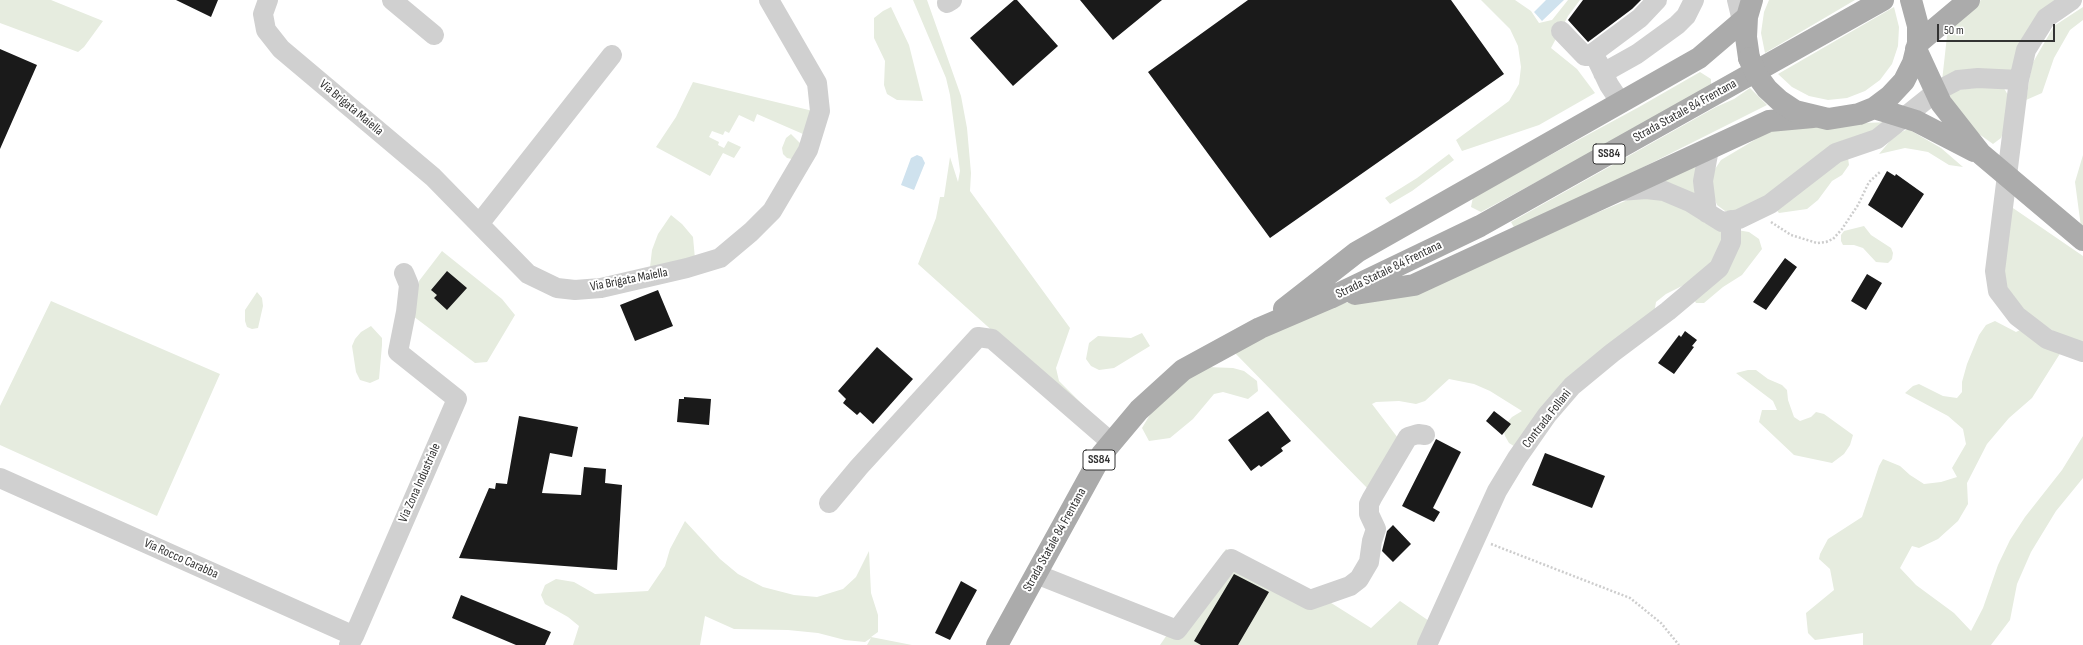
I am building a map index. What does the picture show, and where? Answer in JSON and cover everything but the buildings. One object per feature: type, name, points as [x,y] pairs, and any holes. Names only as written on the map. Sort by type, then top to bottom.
[{"type":"main road","name":"Strada Statale 84 Frentana","points":[[998,645],[1102,454],[1139,410],[1183,370],[1260,328],[1330,298],[1480,226],[1883,0]]},
{"type":"main road","points":[[1745,9],[1748,51],[1756,74],[1767,89],[1780,102],[1795,111],[1828,119],[1844,118],[1874,108],[1890,96],[1904,81],[1913,63],[1917,46],[1918,26],[1911,0]]},
{"type":"main road","points":[[1917,46],[1968,0]]},
{"type":"main road","points":[[1260,328],[1358,252],[1700,58],[1745,9]]},
{"type":"main road","points":[[1917,46],[1941,103],[1981,154],[2083,240]]},
{"type":"main road","points":[[1874,108],[1916,121],[1981,154]]},
{"type":"main road","points":[[1330,298],[1414,285],[1769,121],[1813,116]]},
{"type":"street","name":"Via Brigata Maiella","points":[[268,0],[263,14],[266,30],[281,49],[434,177],[528,274],[557,288],[601,288],[687,268],[720,258],[751,232],[772,211],[808,150],[820,111],[817,83],[769,0]]},
{"type":"street","points":[[392,0],[434,35]]},
{"type":"street","points":[[1561,31],[1585,56],[1589,56],[1640,18],[1657,0]]},
{"type":"street","points":[[1603,73],[1637,54],[1677,25],[1686,16],[1694,0]]},
{"type":"street","points":[[2072,0],[2046,18],[2026,50],[2019,80],[1995,271],[1998,291],[2017,316],[2047,339],[2083,352]]},
{"type":"street","points":[[1594,53],[1603,73],[1621,103]]},
{"type":"street","points":[[479,224],[612,55]]},
{"type":"street","points":[[1615,192],[1646,190],[1664,191],[1690,202],[1722,222],[1739,219],[1770,204],[1836,153],[1877,139],[1936,91],[1958,80],[1978,78],[2019,80]]},
{"type":"street","points":[[1707,214],[1703,181],[1709,149]]},
{"type":"street","name":"Contrada Follani","points":[[1427,645],[1497,491],[1516,458],[1547,415],[1572,386],[1612,353],[1668,312],[1719,268],[1731,242],[1731,220]]},
{"type":"street","name":"Via Zona Industriale","points":[[352,640],[457,399],[398,352],[409,285],[404,273]]},
{"type":"street","points":[[829,503],[859,467],[978,337],[992,339],[1112,443]]},
{"type":"street","points":[[1036,574],[1177,630],[1231,560],[1310,600],[1350,586],[1359,578],[1369,562],[1372,541],[1376,529],[1369,514],[1369,504],[1408,437],[1418,434],[1425,435]]},
{"type":"street","name":"Via Rocco Carabba","points":[[0,478],[352,640]]},
{"type":"path","points":[[1757,210],[1791,235],[1817,243],[1826,242],[1833,239],[1842,229],[1858,205],[1869,182],[1880,172]]},
{"type":"path","points":[[1476,538],[1630,598],[1661,623],[1679,645]]},
{"type":"shaded area","points":[[0,0],[51,0],[103,21],[84,47],[78,52],[0,23]]},
{"type":"shaded area","points":[[913,0],[927,0],[961,96],[967,128],[971,173],[970,191],[1070,328],[1056,368],[1059,381],[1084,406],[1084,413],[918,264],[936,218],[940,197],[944,197],[950,157],[958,182],[960,171],[950,95],[946,78]]},
{"type":"shaded area","points":[[1481,0],[1515,0],[1531,11],[1539,23],[1552,20],[1568,0],[1580,0],[1568,16],[1551,48],[1577,69],[1595,93],[1539,125],[1462,151],[1456,140],[1509,101],[1519,84],[1521,67],[1518,46],[1510,29]]},
{"type":"shaded area","points":[[1769,0],[1855,0],[1765,53],[1761,33],[1764,12]]},
{"type":"shaded area","points":[[1981,0],[2057,0],[2010,73],[1942,81],[1947,36],[1956,20]]},
{"type":"shaded area","points":[[891,7],[909,45],[923,101],[897,100],[887,94],[884,85],[885,61],[874,38],[874,18]]},
{"type":"shaded area","points":[[1894,7],[1899,27],[1898,46],[1892,64],[1880,80],[1865,91],[1847,98],[1828,100],[1809,96],[1792,87],[1778,74]]},
{"type":"shaded area","points":[[2083,7],[2083,20],[2070,30],[2054,58],[2042,93],[2026,100],[2032,64],[2054,26]]},
{"type":"shaded area","points":[[1700,72],[1711,79],[1711,85],[1649,121],[1481,212],[1471,207],[1473,197],[1639,107]]},
{"type":"shaded area","points":[[693,82],[813,111],[803,134],[757,114],[754,122],[739,115],[729,133],[725,131],[723,135],[712,131],[709,137],[719,142],[718,145],[724,148],[728,141],[741,147],[734,158],[723,153],[710,176],[656,147],[676,117]]},
{"type":"shaded area","points":[[2002,85],[2008,95],[2007,122],[2001,138],[1993,144],[1979,134],[1961,117],[1947,91]]},
{"type":"shaded area","points":[[1750,88],[1767,105],[1516,231],[1511,222],[1716,107],[1734,99]]},
{"type":"shaded area","points":[[1891,122],[1778,192],[1734,211],[1725,211],[1717,205],[1713,195],[1713,172],[1721,160],[1778,126]]},
{"type":"shaded area","points":[[1908,129],[1941,148],[1963,167],[1949,165],[1928,152],[1905,148],[1879,154],[1895,135]]},
{"type":"shaded area","points":[[791,134],[802,145],[792,159],[787,158],[783,154],[782,148],[786,138]]},
{"type":"shaded area","points":[[1449,154],[1454,160],[1412,191],[1390,204],[1385,198],[1417,178]]},
{"type":"shaded area","points":[[1840,155],[1848,158],[1849,165],[1842,175],[1832,181],[1818,200],[1807,209],[1779,213],[1773,206]]},
{"type":"shaded area","points":[[2083,155],[2083,228],[2081,227],[2075,182]]},
{"type":"shaded area","points":[[1700,156],[1699,196],[1656,183]]},
{"type":"shaded area","points":[[1657,193],[1727,227],[1718,257],[1690,282],[1666,294],[1656,302],[1654,314],[1517,448],[1509,443],[1505,436],[1503,427],[1512,417],[1522,411],[1490,391],[1474,384],[1449,379],[1425,401],[1416,404],[1399,401],[1376,402],[1372,404],[1401,442],[1370,491],[1233,351],[1310,313],[1352,301],[1563,227],[1642,194]]},
{"type":"shaded area","points":[[2010,206],[2083,256],[2083,344],[2061,336],[2030,316],[2010,294],[2002,275]]},
{"type":"shaded area","points":[[671,215],[682,224],[693,237],[695,259],[650,267],[652,250],[658,234]]},
{"type":"shaded area","points":[[1864,226],[1871,235],[1891,248],[1893,253],[1892,259],[1888,263],[1876,262],[1863,248],[1854,245],[1843,245],[1841,235],[1844,231]]},
{"type":"shaded area","points":[[1737,230],[1749,232],[1759,239],[1762,249],[1742,275],[1723,287],[1704,303],[1696,303],[1692,296]]},
{"type":"shaded area","points":[[442,251],[502,299],[515,315],[487,362],[475,363],[413,316],[419,281]]},
{"type":"shaded area","points":[[257,292],[262,298],[263,306],[258,328],[252,329],[247,327],[245,321],[245,310]]},
{"type":"shaded area","points":[[51,301],[220,374],[157,516],[0,445],[0,406]]},
{"type":"shaded area","points":[[1995,321],[2016,332],[2024,328],[2061,352],[2032,398],[2009,418],[1987,444],[1967,483],[1968,504],[1958,521],[1938,539],[1919,548],[1912,546],[1900,568],[1916,585],[1954,613],[1971,631],[1983,608],[1998,565],[2010,540],[2025,517],[2062,470],[2083,436],[2083,478],[2056,511],[2031,552],[2017,584],[2010,620],[1991,645],[1863,645],[1863,633],[1815,640],[1808,633],[1806,613],[1834,590],[1830,569],[1819,559],[1820,554],[1828,539],[1862,517],[1879,466],[1883,459],[1900,466],[1924,484],[1941,482],[1957,477],[1952,468],[1966,444],[1963,429],[1948,416],[1905,393],[1913,386],[1919,384],[1943,396],[1957,398],[1962,392],[1962,382],[1967,364],[1979,335],[1986,325]]},
{"type":"shaded area","points":[[371,326],[382,338],[382,345],[379,379],[370,383],[360,380],[356,372],[352,346],[355,339],[361,332]]},
{"type":"shaded area","points":[[1142,333],[1150,346],[1114,368],[1099,370],[1091,366],[1086,359],[1089,343],[1098,336],[1131,338]]},
{"type":"shaded area","points":[[1207,367],[1233,368],[1244,371],[1257,381],[1258,391],[1248,399],[1223,392],[1214,394],[1193,419],[1170,438],[1149,441],[1142,428],[1151,413],[1191,376]]},
{"type":"shaded area","points":[[1756,370],[1768,379],[1782,385],[1787,390],[1788,400],[1794,417],[1800,421],[1811,417],[1816,412],[1824,414],[1853,435],[1850,445],[1844,454],[1832,463],[1794,455],[1759,422],[1762,410],[1777,410],[1773,401],[1736,373]]},
{"type":"shaded area","points":[[685,521],[720,559],[738,574],[763,587],[794,595],[817,597],[843,589],[856,577],[869,551],[871,593],[878,615],[878,632],[871,637],[912,645],[867,645],[871,638],[865,642],[845,640],[818,633],[788,630],[734,629],[705,616],[700,645],[573,645],[579,626],[568,617],[545,604],[541,595],[545,585],[556,579],[574,582],[595,594],[648,591],[665,566],[670,549]]},
{"type":"shaded area","points":[[1226,549],[1328,601],[1371,628],[1400,601],[1432,623],[1422,645],[1160,645]]},
{"type":"water","points":[[1546,0],[1564,0],[1542,21],[1534,12]]},
{"type":"water","points":[[917,155],[922,157],[925,163],[914,190],[901,185],[911,158]]}]
